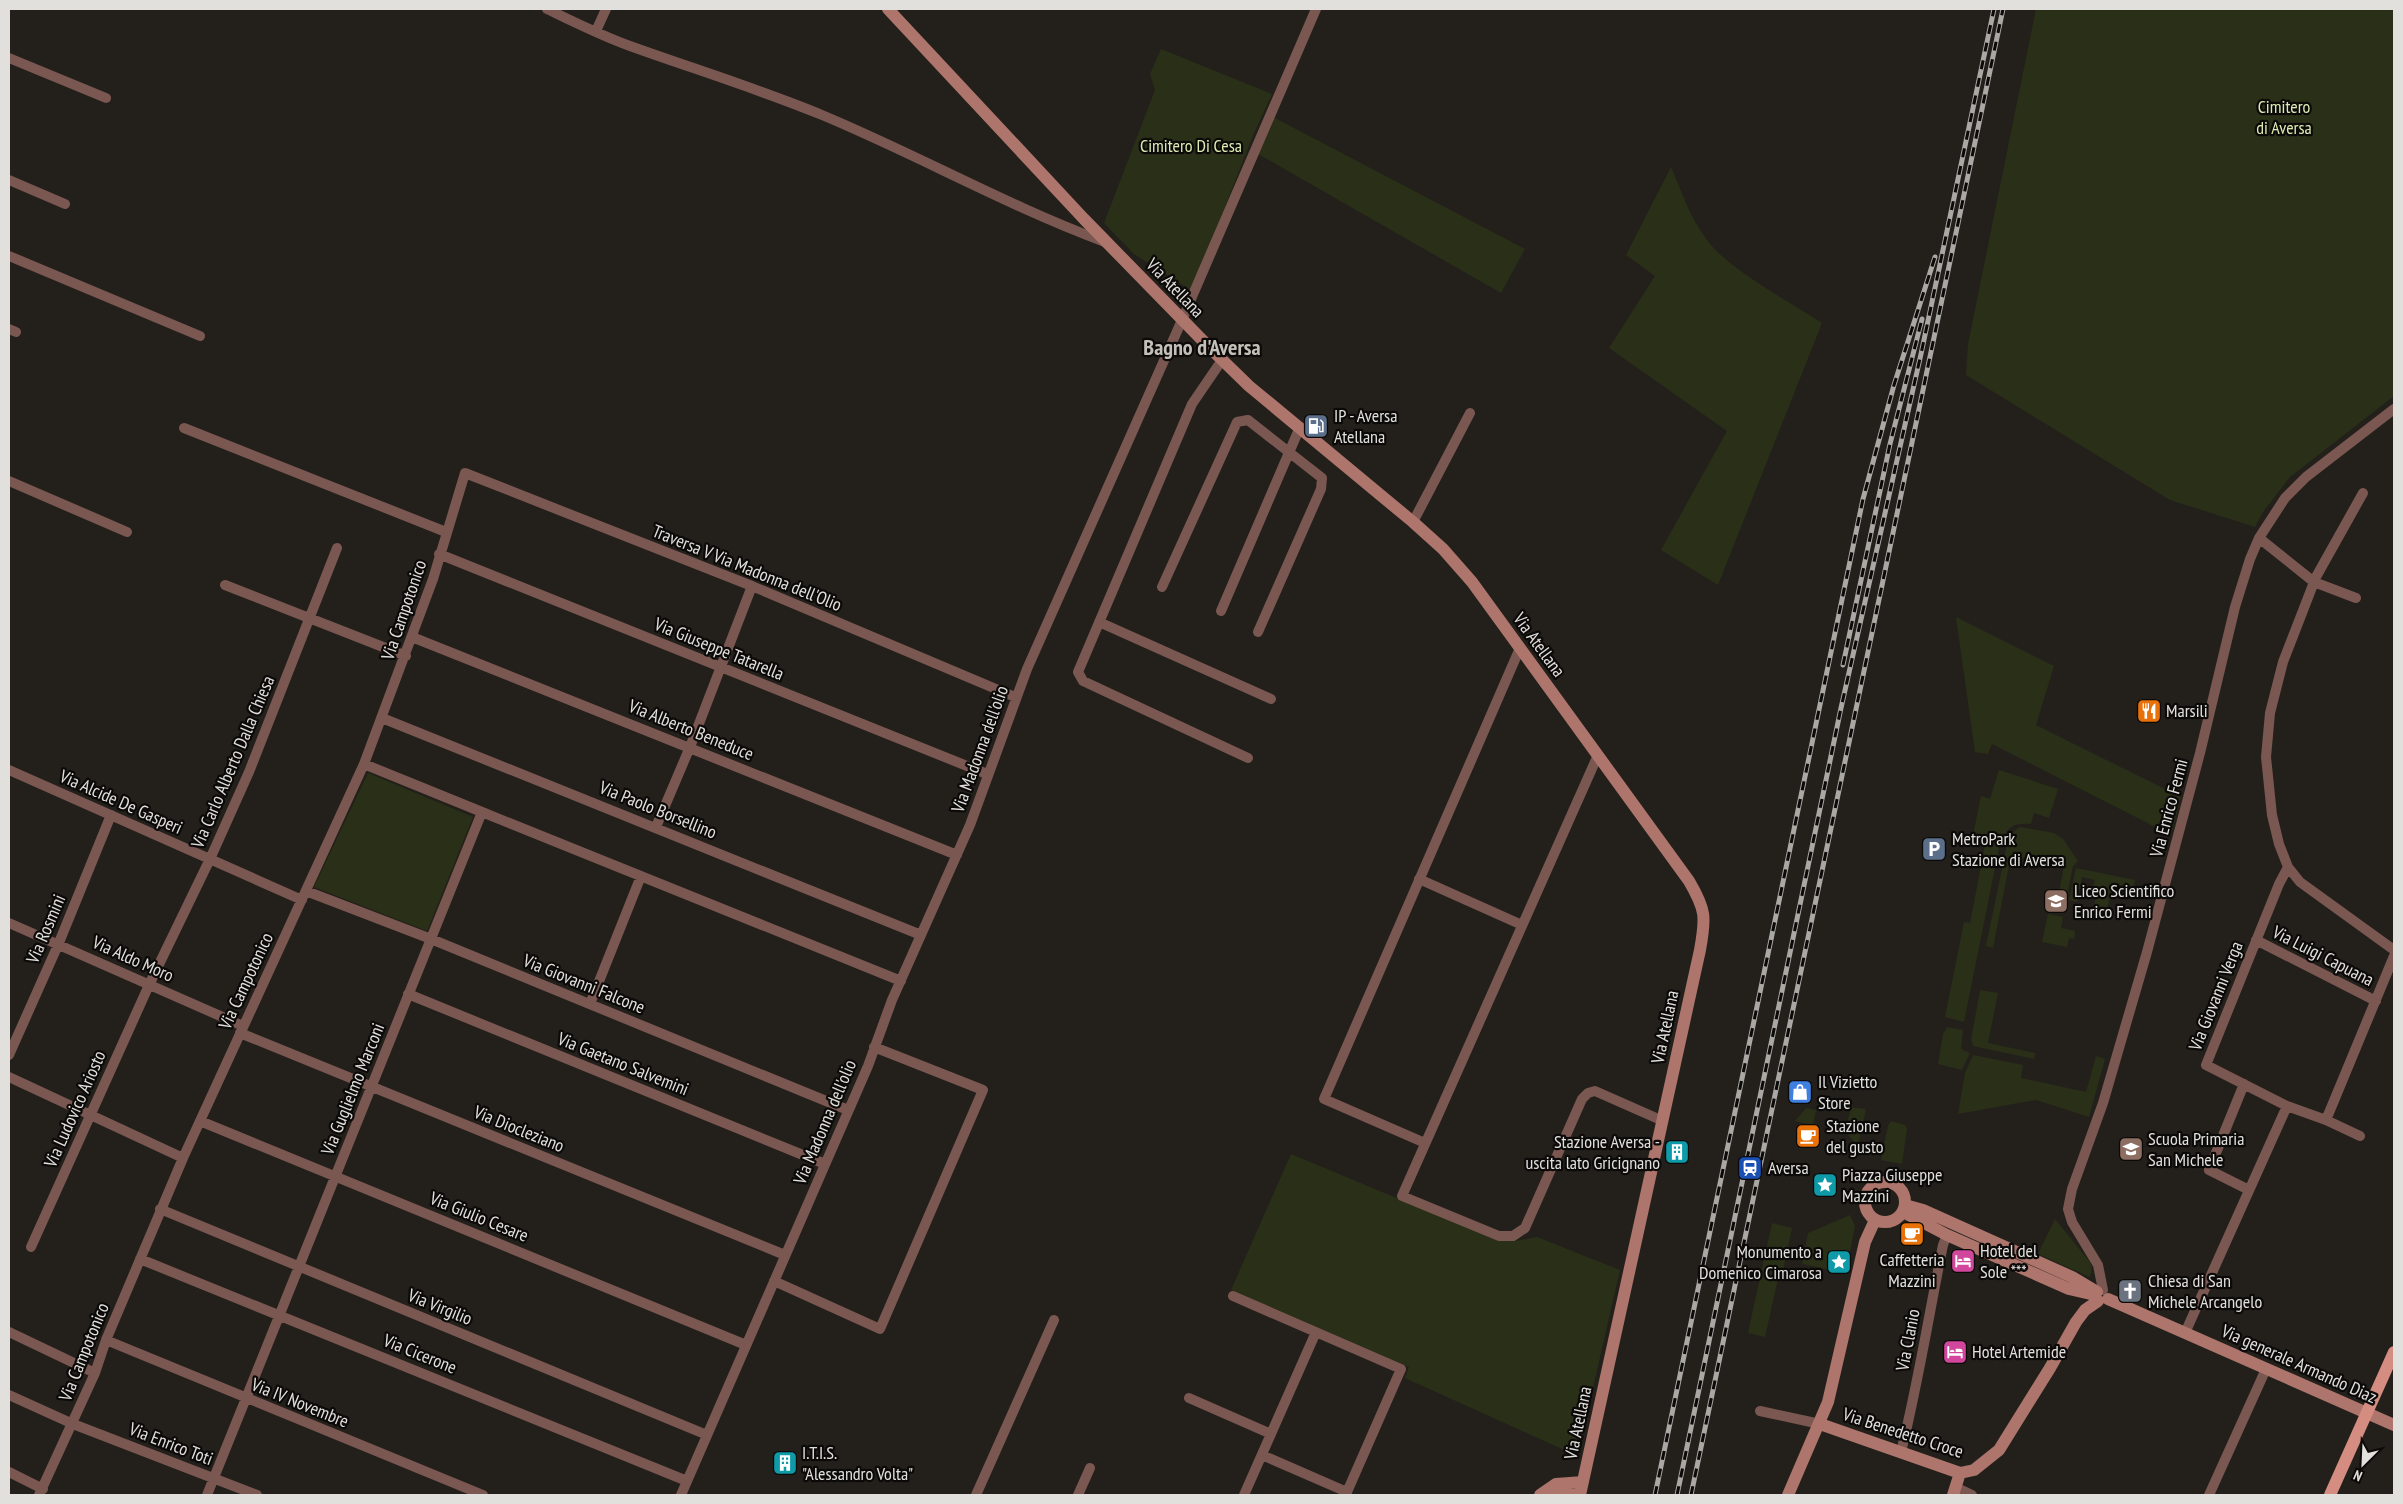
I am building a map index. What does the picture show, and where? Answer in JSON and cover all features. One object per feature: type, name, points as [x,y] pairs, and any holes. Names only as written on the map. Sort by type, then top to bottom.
[{"type":"main road","name":"Via Atellana","points":[[893,11],[1106,242],[1222,360],[1443,549],[1472,582],[1689,881],[1702,903],[1705,922],[1700,950],[1580,1495]]},
{"type":"main road","points":[[1879,1182],[1892,1183],[1898,1186],[1905,1198],[1904,1208],[1891,1222],[1875,1220],[1866,1210],[1865,1196],[1868,1190],[1879,1182]]},
{"type":"main road","points":[[1904,1208],[1923,1210],[2064,1273],[2100,1295]]},
{"type":"main road","points":[[1904,1208],[1947,1235],[2069,1289],[2100,1295]]},
{"type":"main road","points":[[1788,1495],[1828,1402],[1865,1242],[1875,1220]]},
{"type":"main road","name":"Via generale Armando Diaz","points":[[2100,1295],[2394,1424]]},
{"type":"main road","name":"Via Benedetto Croce","points":[[1820,1424],[1960,1473],[1974,1470],[1999,1450],[2076,1322],[2100,1295]]},
{"type":"main road","points":[[2330,1495],[2394,1352]]},
{"type":"main road","points":[[1550,1492],[1587,1463]]},
{"type":"main road","points":[[1954,1491],[1960,1473]]},
{"type":"main road","points":[[1550,1492],[1583,1482]]},
{"type":"main road","points":[[1550,1492],[1575,1495]]},
{"type":"street","points":[[547,9],[629,46],[703,70],[821,114],[924,159],[1021,208],[1106,242]]},
{"type":"street","points":[[596,31],[606,9]]},
{"type":"street","name":"Via Madonna dell'olio","points":[[680,1495],[825,1164],[901,981],[970,825],[1015,697],[1117,463],[1182,320],[1314,12]]},
{"type":"street","points":[[9,58],[106,98]]},
{"type":"street","points":[[9,180],[65,204]]},
{"type":"street","points":[[9,256],[200,336]]},
{"type":"street","points":[[1222,360],[1192,404],[1078,672],[1083,681],[1248,758]]},
{"type":"street","name":"Via Enrico Fermi","points":[[2100,1295],[2098,1265],[2072,1222],[2068,1209],[2069,1202],[2103,1103],[2142,969],[2200,753],[2235,607],[2250,559],[2259,538],[2285,498],[2306,477],[2394,410]]},
{"type":"street","points":[[1413,522],[1470,413]]},
{"type":"street","points":[[1162,586],[1237,422],[1248,420],[1290,451],[1322,478],[1321,489],[1258,632]]},
{"type":"street","points":[[1221,611],[1300,427]]},
{"type":"street","points":[[184,428],[446,532]]},
{"type":"street","name":"Traversa V Via Madonna dell'Olio","points":[[465,473],[752,586],[1015,697]]},
{"type":"street","name":"Via Campotonico","points":[[41,1492],[95,1373],[106,1340],[160,1209],[364,764],[406,656],[465,473]]},
{"type":"street","points":[[9,481],[127,532]]},
{"type":"street","points":[[2363,493],[2314,582],[2283,662],[2270,713],[2266,757],[2272,815],[2288,867],[2300,882],[2394,950]]},
{"type":"street","points":[[2259,538],[2314,582],[2356,598]]},
{"type":"street","name":"Via Carlo Alberto Dalla Chiesa","points":[[150,985],[249,772],[337,548]]},
{"type":"street","name":"Via Giuseppe Tatarella","points":[[440,554],[987,774]]},
{"type":"street","points":[[225,585],[406,656]]},
{"type":"street","points":[[656,827],[690,747],[752,586]]},
{"type":"street","points":[[1099,622],[1271,699]]},
{"type":"street","name":"Via Alberto Beneduce","points":[[412,637],[956,855]]},
{"type":"street","points":[[1425,1143],[1324,1099],[1520,648]]},
{"type":"street","name":"Via Paolo Borsellino","points":[[382,718],[921,935]]},
{"type":"street","points":[[1598,755],[1402,1196],[1499,1236],[1513,1236],[1525,1228],[1582,1099],[1588,1093],[1595,1091],[1663,1121]]},
{"type":"street","points":[[364,764],[901,981]]},
{"type":"street","name":"Via Alcide De Gasperi","points":[[10,774],[111,815],[210,859],[304,895]]},
{"type":"street","name":"Via Guglielmo Marconi","points":[[207,1495],[482,812]]},
{"type":"street","name":"Via Rosmini","points":[[9,1055],[58,944],[111,815]]},
{"type":"street","name":"Via Giovanni Verga","points":[[2288,867],[2256,940],[2206,1065],[2287,1106],[2326,1120],[2360,1136]]},
{"type":"street","points":[[590,1004],[641,876]]},
{"type":"street","points":[[1419,879],[1522,925]]},
{"type":"street","name":"Via Giovanni Falcone","points":[[304,895],[431,939],[848,1110]]},
{"type":"street","name":"Via Aldo Moro","points":[[9,923],[150,985],[242,1029]]},
{"type":"street","name":"Via Luigi Capuana","points":[[2256,940],[2376,1001]]},
{"type":"street","points":[[2326,1120],[2394,956]]},
{"type":"street","name":"Via Ludovico Ariosto","points":[[31,1247],[150,985]]},
{"type":"street","name":"Via Gaetano Salvemini","points":[[408,994],[825,1164]]},
{"type":"street","name":"Via Diocleziano","points":[[242,1029],[372,1086],[785,1255]]},
{"type":"street","points":[[774,1281],[880,1329],[983,1090],[874,1048]]},
{"type":"street","points":[[9,1077],[183,1158]]},
{"type":"street","points":[[2244,1084],[2209,1170],[2249,1190]]},
{"type":"street","points":[[2185,1333],[2287,1106]]},
{"type":"street","name":"Via Giulio Cesare","points":[[200,1121],[336,1175],[746,1345]]},
{"type":"street","name":"Via Virgilio","points":[[160,1209],[707,1435]]},
{"type":"street","name":"Via Clanio","points":[[1902,1452],[1913,1405],[1920,1358],[1941,1254],[1947,1235]]},
{"type":"street","name":"Via Cicerone","points":[[140,1259],[686,1482]]},
{"type":"street","points":[[1233,1296],[1401,1369],[1346,1492],[1262,1455]]},
{"type":"street","points":[[976,1495],[1054,1320]]},
{"type":"street","points":[[9,1332],[95,1373]]},
{"type":"street","points":[[1244,1495],[1316,1332]]},
{"type":"street","name":"Via IV Novembre","points":[[106,1340],[483,1495]]},
{"type":"street","points":[[2209,1495],[2266,1369]]},
{"type":"street","name":"Via Enrico Toti","points":[[9,1395],[73,1424],[257,1495]]},
{"type":"street","points":[[1189,1398],[1271,1434]]},
{"type":"street","name":"Via Benedetto Croce","points":[[1760,1411],[1820,1424]]},
{"type":"street","points":[[1078,1495],[1090,1468]]},
{"type":"street","points":[[9,1472],[41,1492]]},
{"type":"street","points":[[1954,1491],[1972,1495]]},
{"type":"green space","name":"Cimitero di Aversa","points":[[2036,9],[2394,9],[2394,396],[2290,477],[2263,512],[2255,527],[2170,500],[1966,375],[1968,344]]},
{"type":"green space","name":"Cimitero Di Cesa","points":[[1161,49],[1272,94],[1254,133],[1192,291],[1134,254],[1104,223],[1155,90],[1150,74]]},
{"type":"green space","points":[[1273,117],[1525,249],[1501,293],[1258,154]]},
{"type":"green space","points":[[1671,167],[1696,223],[1717,251],[1744,274],[1822,323],[1718,585],[1661,550],[1727,431],[1609,348],[1655,276],[1626,255]]},
{"type":"green space","points":[[1956,617],[2054,666],[2036,725],[2181,797],[2171,835],[1992,744],[1988,754],[1975,752]]},
{"type":"green space","points":[[1999,770],[2058,789],[2049,818],[2034,813],[2031,824],[2013,826],[2007,831],[2003,841],[1973,835],[1981,796],[1990,799]]},
{"type":"green space","points":[[368,773],[473,817],[427,931],[314,887]]},
{"type":"green space","points":[[2020,827],[2054,833],[2063,839],[2078,861],[2073,866],[2066,900],[2058,898],[2064,866],[2011,855],[1993,948],[1986,946],[2009,835]]},
{"type":"green space","points":[[1986,840],[2000,843],[1964,1022],[1945,1017],[1964,922],[1970,923]]},
{"type":"green space","points":[[2076,868],[2135,880],[2131,898],[2127,894],[2128,887],[2113,884],[2107,909],[2094,906],[2098,888],[2093,887],[2095,880],[2082,877],[2077,902],[2069,900]]},
{"type":"green space","points":[[2048,914],[2063,917],[2061,928],[2075,931],[2074,939],[2069,938],[2067,947],[2042,942]]},
{"type":"green space","points":[[1980,990],[1998,993],[1988,1043],[2035,1053],[2034,1059],[1973,1046],[1971,1040]]},
{"type":"green space","points":[[1947,1027],[1963,1030],[1961,1049],[1970,1053],[1962,1070],[1938,1064],[1943,1034]]},
{"type":"green space","points":[[1973,1055],[2023,1065],[2021,1078],[2086,1092],[2096,1056],[2105,1059],[2089,1117],[2036,1100],[1958,1114],[1965,1073]]},
{"type":"green space","points":[[1851,1107],[1866,1109],[1858,1146],[1853,1141],[1847,1128]]},
{"type":"green space","points":[[1806,1108],[1816,1110],[1813,1125],[1795,1121]]},
{"type":"green space","points":[[1891,1121],[1905,1125],[1907,1128],[1902,1164],[1881,1160],[1888,1126]]},
{"type":"green space","points":[[1291,1154],[1495,1239],[1516,1241],[1537,1237],[1620,1270],[1579,1449],[1573,1454],[1405,1378],[1409,1367],[1231,1290]]},
{"type":"green space","points":[[1850,1215],[1855,1226],[1846,1273],[1802,1264],[1808,1233]]},
{"type":"green space","points":[[2055,1219],[2089,1261],[2092,1267],[2090,1277],[2038,1254]]},
{"type":"green space","points":[[1772,1223],[1792,1228],[1782,1275],[1779,1274],[1765,1337],[1748,1333]]},
{"type":"railway","points":[[1677,1495],[1841,708],[1921,354],[1994,9]]},
{"type":"railway","points":[[1691,1495],[2003,9]]},
{"type":"railway","points":[[1655,1495],[1863,499],[1894,385],[1935,257]]},
{"type":"railway","points":[[1843,665],[1890,444],[1922,319]]},
{"type":"place","name":"IP - Aversa Atellana","points":[[1316,426]]},
{"type":"place","name":"Marsili","points":[[2149,711]]},
{"type":"place","name":"MetroPark Stazione di Aversa","points":[[1934,849]]},
{"type":"place","name":"Liceo Scientifico Enrico Fermi","points":[[2056,901]]},
{"type":"place","name":"Il Vizietto Store","points":[[1800,1092]]},
{"type":"place","name":"Stazione del gusto","points":[[1808,1136]]},
{"type":"place","name":"Scuola Primaria San Michele","points":[[2131,1149]]},
{"type":"place","name":"Stazione Aversa - uscita lato Gricignano","points":[[1677,1152]]},
{"type":"place","name":"Aversa","points":[[1750,1168]]},
{"type":"place","name":"Piazza Giuseppe Mazzini","points":[[1825,1185]]},
{"type":"place","name":"Caffetteria Mazzini","points":[[1912,1234]]},
{"type":"place","name":"Hotel del Sole ***","points":[[1963,1261]]},
{"type":"place","name":"Monumento a Domenico Cimarosa","points":[[1839,1262]]},
{"type":"place","name":"Chiesa di San Michele Arcangelo","points":[[2130,1291]]},
{"type":"place","name":"Hotel Artemide","points":[[1955,1352]]},
{"type":"place","name":"I.T.I.S. \"Alessandro Volta\"","points":[[785,1463]]},
{"type":"district","name":"Bagno d'Aversa","points":[[1202,347]]}]
